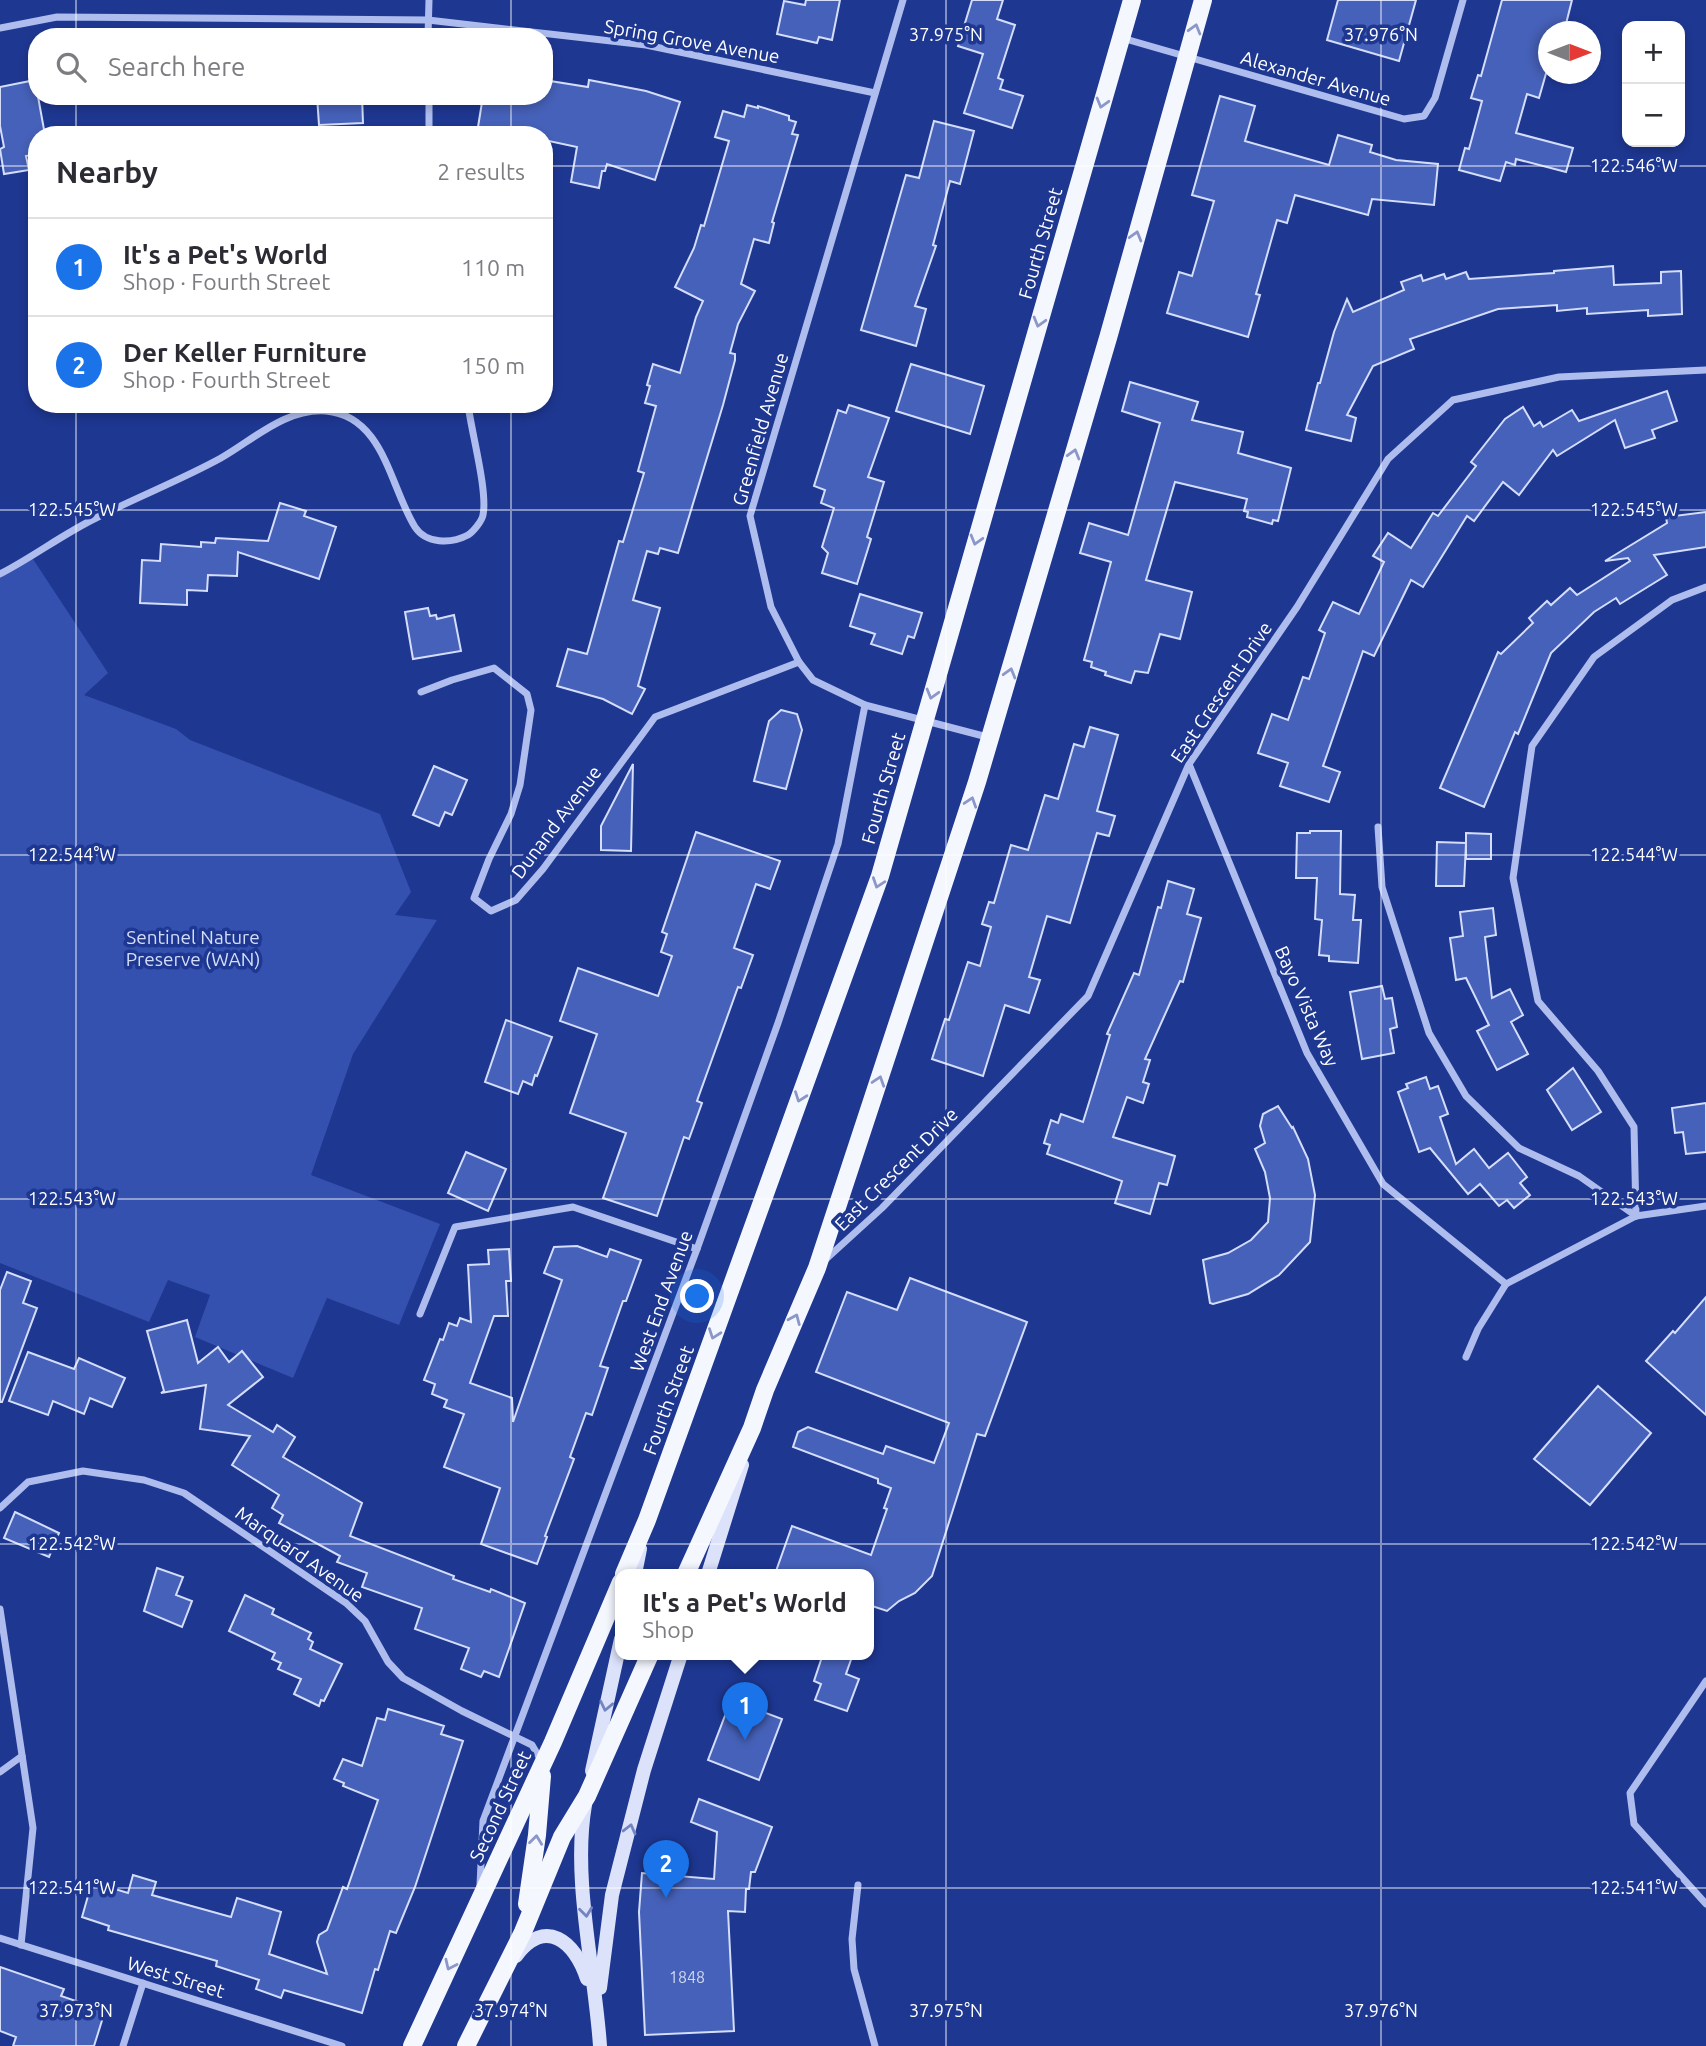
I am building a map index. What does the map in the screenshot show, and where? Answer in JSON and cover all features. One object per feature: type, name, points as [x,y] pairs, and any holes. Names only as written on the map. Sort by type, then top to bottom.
[{"type":"main road","name":"Fourth Street","points":[[636,1569],[647,1520],[880,876],[1132,0]]},
{"type":"main road","points":[[688,1569],[752,1427],[817,1268],[991,738],[1203,0]]},
{"type":"main road","points":[[710,1569],[752,1427]]},
{"type":"main road","points":[[626,1569],[647,1520]]},
{"type":"main road","name":"Second Street","points":[[412,2046],[543,1764],[615,1596]]},
{"type":"main road","points":[[600,2046],[583,1882],[581,1829],[616,1660]]},
{"type":"main road","points":[[466,2046],[523,1932],[562,1837],[587,1796],[647,1660]]},
{"type":"main road","points":[[598,2010],[612,1895],[644,1770],[679,1660]]},
{"type":"main road","points":[[523,1932],[537,1835],[543,1764]]},
{"type":"main road","points":[[498,1981],[526,1943],[547,1936],[559,1939],[573,1949],[582,1963],[598,2010]]},
{"type":"street","points":[[428,28],[429,0]]},
{"type":"street","name":"Greenfield Avenue","points":[[903,0],[750,516],[771,607],[799,662],[813,680],[865,705],[991,738]]},
{"type":"street","name":"Alexander Avenue","points":[[1121,38],[1404,120],[1424,116],[1435,98],[1462,0]]},
{"type":"street","name":"Spring Grove Avenue","points":[[0,28],[57,17],[428,20],[498,28]]},
{"type":"street","name":"Spring Grove Avenue","points":[[553,34],[646,45],[875,93]]},
{"type":"street","points":[[429,105],[429,126]]},
{"type":"street","name":"East Crescent Drive","points":[[817,1268],[882,1209],[1088,996],[1189,764],[1297,607],[1388,459],[1452,400],[1559,377],[1706,370]]},
{"type":"street","points":[[0,575],[94,519],[222,457],[262,430],[303,413]]},
{"type":"street","points":[[335,413],[351,417],[373,437],[416,529],[430,539],[447,541],[470,534],[483,517],[484,500],[469,413]]},
{"type":"street","points":[[1636,1216],[1633,1126],[1598,1071],[1538,1001],[1513,878],[1532,746],[1594,657],[1672,600],[1706,587]]},
{"type":"street","name":"Dunand Avenue","points":[[421,692],[494,668],[527,694],[531,710],[520,785],[511,814],[474,898],[491,911],[516,900],[543,869],[655,717],[799,662]]},
{"type":"street","name":"West End Avenue","points":[[479,1903],[483,1821],[697,1249],[778,1023],[838,844],[865,705]]},
{"type":"street","name":"Bayo Vista Way","points":[[1189,764],[1307,1053],[1383,1184],[1506,1284]]},
{"type":"street","points":[[1378,827],[1382,887],[1429,1033],[1466,1096],[1519,1147],[1579,1176],[1636,1216]]},
{"type":"street","points":[[1466,1357],[1478,1329],[1506,1284],[1636,1216],[1706,1206]]},
{"type":"street","points":[[420,1314],[455,1227],[573,1207],[697,1249]]},
{"type":"street","name":"Marquard Avenue","points":[[0,1508],[28,1482],[83,1471],[144,1480],[184,1493],[346,1602],[365,1621],[388,1662],[404,1678],[462,1711],[532,1745],[543,1764]]},
{"type":"street","points":[[0,1609],[33,1828],[21,1945]]},
{"type":"street","points":[[1706,1681],[1630,1793],[1634,1824],[1706,1904]]},
{"type":"street","points":[[0,1772],[22,1756]]},
{"type":"street","points":[[858,1885],[852,1939],[854,1969],[875,2046]]},
{"type":"street","name":"West Street","points":[[0,1938],[342,2046]]},
{"type":"street","points":[[123,2046],[143,1983]]},
{"type":"green space","name":"Sentinel Nature Preserve (WAN)","points":[[31,556],[108,673],[84,695],[176,729],[190,740],[380,814],[411,892],[395,915],[437,920],[353,1054],[311,1175],[440,1224],[399,1325],[327,1298],[293,1378],[195,1337],[210,1295],[168,1280],[149,1322],[0,1263],[0,572]]},
{"type":"building","points":[[806,0],[840,0],[832,40],[819,37],[817,43],[777,34],[784,1],[805,5]]},
{"type":"building","points":[[972,0],[1003,0],[997,19],[1015,25],[998,78],[1003,80],[1000,89],[1023,96],[1012,128],[964,113],[983,54],[958,46]]},
{"type":"building","points":[[1338,0],[1416,0],[1399,61],[1327,40]]},
{"type":"building","points":[[1502,0],[1572,0],[1567,21],[1538,21],[1538,84],[1543,84],[1539,98],[1527,94],[1516,133],[1573,148],[1566,172],[1516,159],[1515,165],[1506,162],[1500,181],[1459,170],[1465,148],[1469,149],[1482,101],[1471,98],[1478,75],[1481,76]]},
{"type":"building","points":[[589,80],[646,91],[680,102],[655,180],[607,164],[605,171],[602,171],[599,188],[571,182],[577,147],[553,142],[553,126],[478,126],[482,105],[553,105],[553,81],[588,87]]},
{"type":"building","points":[[28,81],[28,105],[40,105],[43,126],[28,126],[28,170],[4,174],[0,149],[4,147],[0,126],[0,87]]},
{"type":"building","points":[[1220,96],[1255,106],[1245,141],[1329,165],[1338,135],[1372,145],[1370,152],[1396,160],[1438,164],[1434,205],[1372,199],[1368,215],[1295,195],[1287,223],[1277,220],[1256,294],[1260,295],[1248,337],[1167,313],[1179,272],[1192,276],[1214,201],[1192,195]]},
{"type":"building","points":[[318,105],[362,105],[363,123],[319,125]]},
{"type":"building","points":[[747,105],[789,116],[789,120],[796,122],[792,134],[798,135],[772,222],[774,223],[769,243],[754,239],[741,284],[755,291],[738,324],[730,353],[735,354],[735,360],[678,553],[660,548],[658,554],[647,551],[633,600],[660,608],[638,686],[645,689],[632,714],[603,699],[557,686],[568,649],[587,654],[619,541],[623,542],[644,473],[638,471],[656,406],[645,403],[653,364],[680,373],[703,301],[675,287],[694,248],[701,225],[704,226],[729,141],[715,137],[723,111],[744,117]]},
{"type":"building","points":[[934,121],[974,131],[960,184],[950,181],[933,245],[936,246],[915,306],[926,309],[916,346],[861,330],[906,175],[919,178]]},
{"type":"building","points":[[1613,266],[1614,285],[1661,283],[1661,272],[1681,271],[1682,314],[1648,316],[1648,310],[1587,314],[1587,308],[1557,311],[1557,305],[1498,309],[1410,339],[1414,349],[1373,366],[1347,415],[1356,418],[1351,441],[1306,430],[1318,383],[1347,299],[1353,312],[1404,290],[1401,282],[1421,275],[1423,281],[1444,274],[1446,279],[1466,272],[1469,279]]},
{"type":"building","points":[[911,364],[984,386],[970,434],[896,411]]},
{"type":"building","points":[[1130,382],[1198,402],[1192,420],[1243,432],[1238,453],[1291,468],[1278,521],[1273,520],[1272,524],[1247,517],[1248,512],[1244,511],[1247,499],[1175,482],[1146,580],[1192,592],[1180,639],[1160,634],[1148,673],[1135,671],[1131,683],[1105,675],[1106,672],[1091,667],[1092,662],[1084,660],[1111,562],[1080,553],[1089,523],[1128,535],[1160,423],[1122,411]]},
{"type":"building","points":[[1667,391],[1677,421],[1652,430],[1655,438],[1625,448],[1615,420],[1557,456],[1553,450],[1519,495],[1503,482],[1474,521],[1467,516],[1423,587],[1411,580],[1374,656],[1363,651],[1323,766],[1340,772],[1329,802],[1280,786],[1288,763],[1258,753],[1272,714],[1288,720],[1303,677],[1309,679],[1325,633],[1319,630],[1333,602],[1359,614],[1384,562],[1373,556],[1388,533],[1411,548],[1433,513],[1438,516],[1476,466],[1471,462],[1505,419],[1523,407],[1534,426],[1540,422],[1543,427],[1572,410],[1579,421]]},
{"type":"building","points":[[849,405],[889,418],[868,477],[884,482],[867,537],[871,539],[857,584],[822,573],[828,553],[822,547],[834,508],[821,503],[825,490],[814,486],[838,410],[846,413]]},
{"type":"building","points":[[280,503],[306,511],[304,516],[336,527],[319,579],[238,552],[237,576],[208,575],[207,591],[187,590],[187,605],[140,603],[142,560],[160,561],[161,544],[201,547],[201,542],[215,543],[216,538],[268,541]]},
{"type":"building","points":[[1706,512],[1706,547],[1654,555],[1667,575],[1620,604],[1616,598],[1594,612],[1551,653],[1484,807],[1440,788],[1498,652],[1501,654],[1533,623],[1529,618],[1547,601],[1551,605],[1570,588],[1577,595],[1630,561],[1628,558],[1605,561],[1667,523],[1666,517]]},
{"type":"building","points":[[860,594],[922,613],[914,638],[908,636],[902,654],[871,644],[875,634],[850,626]]},
{"type":"building","points":[[428,608],[430,616],[436,615],[437,619],[454,615],[461,651],[413,659],[405,612]]},
{"type":"building","points":[[781,710],[797,714],[802,730],[786,789],[754,781],[769,721]]},
{"type":"building","points":[[1090,727],[1118,735],[1097,811],[1115,816],[1109,836],[1097,833],[1070,923],[1047,916],[1029,977],[1040,980],[1029,1013],[1005,1005],[983,1076],[932,1059],[945,1019],[949,1020],[968,962],[980,966],[991,927],[982,924],[989,902],[994,903],[1011,845],[1028,850],[1045,795],[1058,799],[1074,744],[1084,747]]},
{"type":"building","points":[[633,764],[631,851],[601,850],[601,826]]},
{"type":"building","points":[[434,766],[467,780],[452,815],[445,812],[439,826],[413,815]]},
{"type":"building","points":[[1341,831],[1340,894],[1355,895],[1353,920],[1361,920],[1358,963],[1329,961],[1329,956],[1319,955],[1322,920],[1315,919],[1317,878],[1296,878],[1297,833]]},
{"type":"building","points":[[696,832],[780,861],[770,889],[756,884],[734,948],[753,955],[741,988],[738,987],[697,1101],[702,1103],[689,1139],[684,1137],[657,1216],[603,1198],[626,1133],[570,1113],[597,1034],[560,1021],[578,968],[658,996],[672,956],[661,952],[667,934],[662,932]]},
{"type":"building","points":[[1466,833],[1491,834],[1491,859],[1466,859]]},
{"type":"building","points":[[1437,842],[1466,843],[1464,886],[1436,886]]},
{"type":"building","points":[[1168,881],[1194,889],[1187,914],[1201,918],[1183,982],[1180,981],[1145,1059],[1150,1060],[1143,1082],[1149,1084],[1143,1103],[1127,1097],[1113,1137],[1175,1156],[1167,1185],[1159,1183],[1150,1214],[1115,1203],[1122,1181],[1047,1154],[1050,1145],[1044,1143],[1051,1120],[1058,1123],[1061,1114],[1083,1122],[1110,1035],[1107,1034],[1134,973],[1139,975]]},
{"type":"building","points":[[1493,908],[1496,935],[1485,937],[1492,998],[1510,989],[1523,1015],[1511,1022],[1528,1054],[1497,1070],[1477,1031],[1489,1025],[1466,978],[1456,980],[1450,938],[1463,936],[1460,912]]},
{"type":"building","points":[[1382,986],[1385,999],[1392,998],[1397,1027],[1390,1029],[1394,1053],[1362,1059],[1350,992]]},
{"type":"building","points":[[506,1020],[552,1037],[532,1085],[523,1081],[518,1094],[485,1082]]},
{"type":"building","points":[[1573,1068],[1601,1112],[1572,1130],[1547,1090]]},
{"type":"building","points":[[1426,1077],[1430,1089],[1438,1086],[1448,1114],[1440,1117],[1456,1164],[1474,1149],[1489,1168],[1508,1153],[1527,1177],[1520,1183],[1530,1195],[1514,1208],[1507,1200],[1499,1206],[1480,1184],[1468,1194],[1430,1148],[1419,1152],[1398,1092],[1408,1088],[1406,1084]]},
{"type":"building","points":[[1706,1103],[1706,1152],[1686,1154],[1683,1132],[1675,1133],[1672,1108]]},
{"type":"building","points":[[1278,1106],[1293,1127],[1308,1159],[1315,1195],[1310,1242],[1279,1275],[1248,1294],[1210,1303],[1203,1260],[1228,1253],[1251,1240],[1268,1222],[1270,1198],[1265,1172],[1255,1149],[1265,1143],[1260,1126],[1263,1114]]},
{"type":"building","points":[[466,1152],[506,1169],[488,1211],[448,1193]]},
{"type":"building","points":[[577,1246],[607,1257],[610,1249],[641,1260],[600,1366],[608,1368],[592,1415],[586,1413],[570,1457],[574,1459],[537,1564],[481,1544],[500,1488],[444,1467],[464,1414],[444,1407],[447,1400],[432,1394],[435,1384],[424,1380],[449,1323],[457,1326],[460,1318],[471,1322],[468,1265],[489,1264],[488,1250],[509,1249],[511,1281],[506,1281],[508,1316],[494,1316],[470,1383],[512,1398],[513,1422],[562,1280],[544,1273],[554,1247]]},
{"type":"building","points":[[7,1272],[31,1281],[23,1303],[37,1308],[0,1402],[0,1290]]},
{"type":"building","points":[[910,1278],[1027,1322],[985,1436],[977,1434],[932,1576],[915,1593],[887,1611],[874,1607],[874,1569],[777,1569],[792,1526],[871,1555],[887,1509],[884,1508],[891,1488],[878,1483],[878,1479],[793,1447],[798,1432],[808,1427],[883,1454],[886,1446],[934,1463],[949,1423],[816,1372],[847,1292],[897,1310]]},
{"type":"building","points":[[1706,1297],[1706,1415],[1646,1361]]},
{"type":"building","points":[[187,1320],[198,1363],[218,1347],[229,1362],[242,1351],[263,1377],[228,1405],[273,1432],[277,1425],[295,1437],[283,1457],[362,1503],[350,1536],[454,1576],[453,1579],[490,1592],[491,1589],[525,1603],[499,1677],[484,1671],[481,1677],[461,1669],[469,1648],[415,1629],[422,1608],[362,1587],[367,1573],[337,1562],[340,1556],[279,1523],[283,1515],[272,1508],[279,1495],[232,1465],[250,1436],[200,1429],[206,1385],[161,1393],[164,1391],[147,1331]]},
{"type":"building","points":[[28,1352],[74,1369],[79,1358],[125,1378],[112,1407],[90,1398],[84,1414],[53,1401],[48,1415],[9,1401]]},
{"type":"building","points":[[1598,1386],[1651,1433],[1590,1505],[1534,1459]]},
{"type":"building","points":[[15,1512],[59,1533],[49,1557],[4,1538]]},
{"type":"building","points":[[157,1568],[183,1577],[176,1595],[192,1601],[182,1627],[144,1611]]},
{"type":"building","points":[[245,1595],[274,1609],[272,1614],[311,1633],[308,1639],[313,1642],[310,1649],[342,1664],[319,1706],[294,1694],[301,1679],[278,1669],[281,1663],[272,1659],[275,1653],[229,1631]]},
{"type":"building","points":[[821,1660],[851,1660],[846,1674],[859,1679],[847,1711],[815,1700],[821,1684],[814,1681]]},
{"type":"building","points":[[731,1700],[782,1719],[759,1780],[708,1760]]},
{"type":"building","points":[[388,1709],[444,1726],[441,1734],[463,1741],[415,1887],[396,1933],[390,1931],[362,2013],[284,1990],[281,1998],[256,1989],[259,1980],[216,1966],[217,1961],[108,1930],[109,1926],[82,1917],[92,1882],[128,1893],[133,1875],[156,1882],[152,1895],[231,1917],[237,1898],[281,1912],[269,1954],[327,1974],[317,1942],[319,1935],[327,1930],[343,1887],[347,1889],[378,1800],[343,1786],[344,1783],[334,1779],[343,1759],[362,1766],[377,1718],[385,1720]]},
{"type":"building","points":[[699,1799],[772,1827],[755,1872],[751,1872],[749,1889],[746,1889],[745,1912],[728,1911],[734,2031],[645,2035],[639,1912],[642,1873],[714,1879],[717,1832],[691,1822]]},
{"type":"building","points":[[0,1967],[64,1989],[61,1996],[105,2011],[94,2046],[13,2046],[16,2037],[0,2031]]},
{"type":"place","name":"It's a Pet's World","points":[[745,1740]]},
{"type":"place","name":"Der Keller Furniture","points":[[666,1898]]}]
